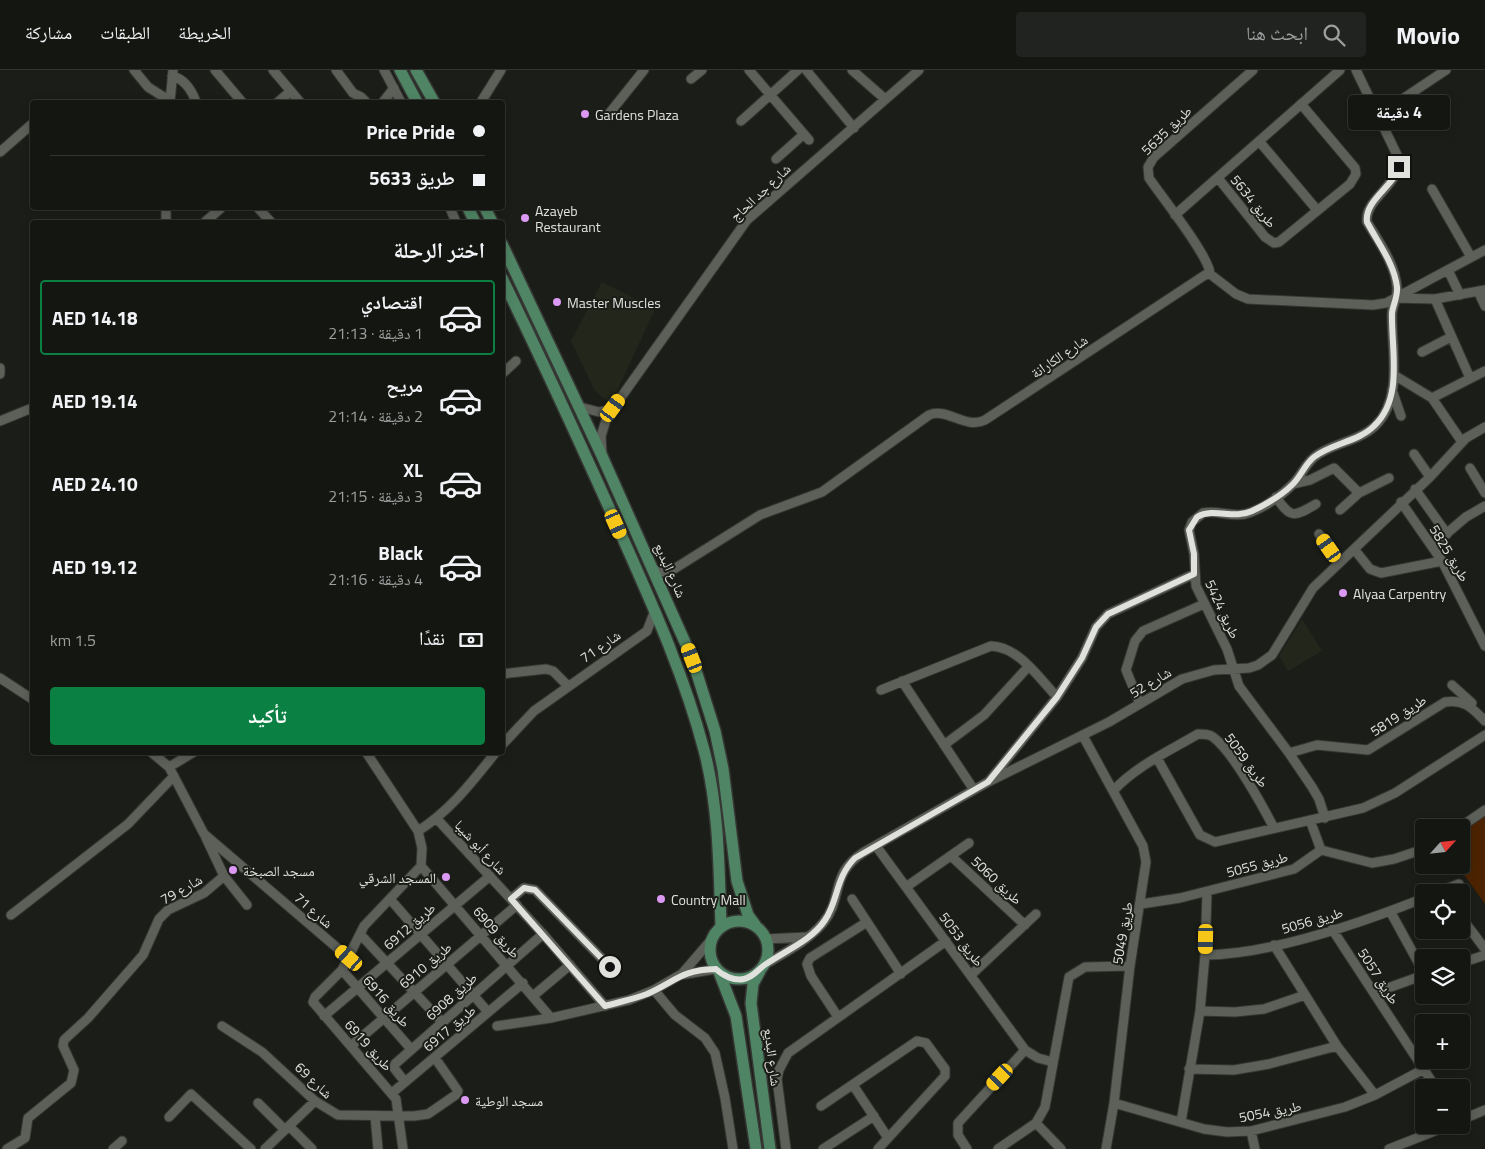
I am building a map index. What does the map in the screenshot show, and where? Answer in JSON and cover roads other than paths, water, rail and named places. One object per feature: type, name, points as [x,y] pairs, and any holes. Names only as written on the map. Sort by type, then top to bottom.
[{"type":"main road","points":[[400,70],[416,100]]},
{"type":"main road","points":[[416,70],[433,100]]},
{"type":"main road","name":"شارع البديع","points":[[505,250],[580,407],[663,588],[692,658],[715,731],[727,794],[737,881],[748,916],[756,926]]},
{"type":"main road","points":[[505,284],[573,426],[655,610],[689,697],[710,780],[721,893],[721,926]]},
{"type":"main road","points":[[718,970],[735,979],[745,979],[762,968],[768,953],[766,939],[756,926],[738,920],[721,926],[711,940],[709,950],[736,1016],[756,1149]]},
{"type":"main road","name":"شارع البديع","points":[[762,968],[753,984],[751,1003],[770,1149]]},
{"type":"street","points":[[134,70],[148,87],[167,100]]},
{"type":"street","points":[[215,70],[240,100]]},
{"type":"street","points":[[273,70],[298,100]]},
{"type":"street","points":[[336,70],[353,93],[364,100]]},
{"type":"street","points":[[384,70],[400,100]]},
{"type":"street","points":[[482,100],[501,70]]},
{"type":"street","points":[[608,115],[644,70]]},
{"type":"street","points":[[691,79],[702,70]]},
{"type":"street","points":[[749,70],[807,137],[776,159]]},
{"type":"street","points":[[741,120],[798,70]]},
{"type":"street","points":[[806,70],[854,128]]},
{"type":"street","points":[[852,70],[885,98]]},
{"type":"street","name":"شارع جد الحاج","points":[[602,456],[603,426],[612,409],[741,227],[854,128],[885,98],[920,70]]},
{"type":"street","name":"طريق 5635","points":[[1210,274],[1210,269],[1202,254],[1149,178],[1148,172],[1151,162],[1253,70]]},
{"type":"street","name":"طريق 5634","points":[[1174,215],[1340,70]]},
{"type":"street","points":[[1356,70],[1399,159],[1397,175],[1371,206],[1366,217],[1393,270],[1397,287],[1392,320],[1394,375],[1392,390],[1401,416]]},
{"type":"street","points":[[1428,70],[1433,78]]},
{"type":"street","points":[[1378,116],[1446,70]]},
{"type":"street","points":[[170,100],[173,73]]},
{"type":"street","points":[[173,73],[189,88],[195,100]]},
{"type":"street","points":[[385,100],[394,88]]},
{"type":"street","points":[[280,100],[291,91]]},
{"type":"street","name":"طريق 5634","points":[[1218,178],[1265,237],[1274,243],[1280,242],[1354,180],[1355,168],[1301,104]]},
{"type":"street","points":[[0,152],[30,126]]},
{"type":"street","points":[[1260,141],[1317,210]]},
{"type":"street","points":[[1432,189],[1471,257]]},
{"type":"street","points":[[206,220],[219,210]]},
{"type":"street","points":[[260,210],[269,220]]},
{"type":"street","points":[[1210,274],[1236,294],[1248,299],[1373,305],[1395,298],[1485,250]]},
{"type":"street","points":[[1448,270],[1460,295]]},
{"type":"street","name":"شارع الكارانة","points":[[654,570],[664,572],[674,569],[760,515],[822,492],[929,415],[938,413],[972,423],[985,420],[1198,278],[1210,274]]},
{"type":"street","points":[[1395,298],[1435,299],[1482,291],[1485,306]]},
{"type":"street","points":[[1435,299],[1470,378]]},
{"type":"street","points":[[1422,352],[1451,337]]},
{"type":"street","points":[[505,371],[516,360]]},
{"type":"street","points":[[1432,398],[1485,371]]},
{"type":"street","points":[[1394,375],[1432,398],[1462,442]]},
{"type":"street","name":"طريق 5424","points":[[1232,669],[1227,649],[1196,586],[1194,554],[1189,530],[1197,517],[1210,512],[1243,514],[1276,497],[1293,484],[1311,459],[1369,431],[1383,415],[1392,390]]},
{"type":"street","points":[[580,407],[593,411],[612,409]]},
{"type":"street","points":[[1,420],[30,409]]},
{"type":"street","name":"شارع 52","points":[[762,968],[818,928],[828,916],[841,876],[855,858],[988,782],[1083,736],[1182,679],[1214,670],[1258,665],[1272,654],[1305,598],[1401,502],[1430,477],[1462,442],[1471,434],[1485,427]]},
{"type":"street","points":[[1414,454],[1430,477]]},
{"type":"street","points":[[1293,484],[1307,481],[1334,468],[1359,492]]},
{"type":"street","points":[[1470,468],[1482,482],[1485,494]]},
{"type":"street","points":[[1340,510],[1359,492],[1389,478]]},
{"type":"street","points":[[1415,490],[1447,534]]},
{"type":"street","points":[[1276,497],[1286,512],[1292,514],[1298,514],[1316,504]]},
{"type":"street","name":"طريق 5825","points":[[1401,502],[1442,561],[1485,646]]},
{"type":"street","points":[[1432,546],[1466,518],[1485,506]]},
{"type":"street","points":[[1319,534],[1339,563]]},
{"type":"street","points":[[1354,549],[1370,569],[1381,573],[1442,561]]},
{"type":"street","name":"شارع الكارانة","points":[[663,588],[667,578],[674,569]]},
{"type":"street","points":[[988,782],[1057,697],[1082,658],[1101,620],[1108,614],[1194,574]]},
{"type":"street","points":[[1140,704],[1126,670],[1136,637],[1143,631],[1204,604]]},
{"type":"street","points":[[655,610],[647,631],[654,630],[666,637]]},
{"type":"street","name":"شارع 71","points":[[505,742],[534,711],[567,685],[647,631]]},
{"type":"street","points":[[881,690],[991,646],[1009,650],[1057,697]]},
{"type":"street","points":[[944,745],[984,715],[1028,667]]},
{"type":"street","points":[[1232,669],[1244,695],[1289,752],[1319,799],[1324,818]]},
{"type":"street","points":[[505,673],[553,671],[567,685]]},
{"type":"street","points":[[0,678],[30,698]]},
{"type":"street","points":[[902,681],[974,790]]},
{"type":"street","points":[[1452,685],[1485,715]]},
{"type":"street","name":"طريق 5819","points":[[1289,752],[1317,744],[1360,751],[1368,750],[1446,702],[1456,700],[1466,703],[1485,721]]},
{"type":"street","name":"طريق 5059","points":[[1113,791],[1129,776],[1198,734],[1213,737],[1251,788],[1274,828]]},
{"type":"street","points":[[1157,758],[1200,835],[1207,840],[1215,842],[1363,808],[1395,794],[1485,735]]},
{"type":"street","name":"طريق 5049","points":[[1083,736],[1145,853],[1146,870],[1130,966],[1114,1103],[1106,1149]]},
{"type":"street","points":[[155,755],[169,767],[181,756]]},
{"type":"street","points":[[324,1016],[314,1004],[314,998],[342,970],[364,926],[421,866],[422,848],[418,831],[368,755]]},
{"type":"street","points":[[418,831],[437,819],[458,798],[494,755]]},
{"type":"street","name":"شارع 71","points":[[169,767],[204,834],[349,958]]},
{"type":"street","points":[[11,915],[128,824],[174,776]]},
{"type":"street","points":[[1470,820],[1485,810]]},
{"type":"street","name":"شارع أبو شيبا","points":[[437,819],[543,934],[605,1006]]},
{"type":"street","points":[[1310,820],[1321,850],[1372,863],[1394,859],[1415,852]]},
{"type":"street","points":[[204,834],[224,876],[246,905]]},
{"type":"street","name":"طريق 5060","points":[[906,887],[969,843]]},
{"type":"street","name":"طريق 5053","points":[[876,846],[1025,1050],[1038,1058],[1053,1062]]},
{"type":"street","name":"طريق 5055","points":[[1141,904],[1207,892],[1294,869],[1321,850]]},
{"type":"street","name":"طريق 5060","points":[[951,856],[1025,924]]},
{"type":"street","name":"طريق 6909","points":[[421,866],[552,1018]]},
{"type":"street","name":"شارع 79","points":[[8,1149],[24,1138],[28,1118],[71,1083],[74,1070],[63,1046],[64,1040],[88,1018],[143,955],[163,915],[179,904],[204,894],[224,876]]},
{"type":"street","name":"طريق 6912","points":[[324,1016],[490,876]]},
{"type":"street","name":"طريق 6910","points":[[351,1046],[482,935],[514,902],[524,888],[535,890],[610,967]]},
{"type":"street","points":[[1181,1122],[1200,1011],[1205,955],[1207,892]]},
{"type":"street","points":[[390,899],[488,1012]]},
{"type":"street","points":[[852,899],[901,974]]},
{"type":"street","name":"طريق 5056","points":[[1205,955],[1230,954],[1274,945],[1332,929],[1415,901]]},
{"type":"street","points":[[1390,911],[1415,957]]},
{"type":"street","name":"طريق 5060","points":[[971,975],[1036,914]]},
{"type":"street","points":[[838,1017],[811,976],[807,964],[810,958],[867,922]]},
{"type":"street","name":"طريق 5057","points":[[1332,929],[1415,1055]]},
{"type":"street","points":[[1470,929],[1485,950]]},
{"type":"street","points":[[360,934],[442,1022]]},
{"type":"street","name":"طريق 6908","points":[[405,1082],[393,1066],[543,934]]},
{"type":"street","points":[[766,939],[806,937]]},
{"type":"street","points":[[497,1026],[552,1018],[605,1006],[654,990],[680,975],[711,940]]},
{"type":"street","points":[[786,1149],[777,1079],[783,1061],[796,1047],[946,941]]},
{"type":"street","points":[[1274,945],[1337,1046],[1375,1095]]},
{"type":"street","points":[[1470,959],[1485,955]]},
{"type":"street","points":[[533,996],[570,965]]},
{"type":"street","points":[[998,1149],[1036,1123],[1045,1107],[1070,978],[1085,967],[1130,966]]},
{"type":"street","name":"طريق 6916","points":[[342,970],[411,1049]]},
{"type":"street","points":[[680,975],[718,970]]},
{"type":"street","points":[[1374,993],[1415,977]]},
{"type":"street","name":"طريق 6917","points":[[392,1093],[523,983]]},
{"type":"street","points":[[654,990],[675,1015],[705,1038],[715,1053],[734,1149]]},
{"type":"street","points":[[1200,1011],[1235,1012],[1264,1009],[1305,995]]},
{"type":"street","name":"طريق 6919","points":[[324,1016],[392,1093]]},
{"type":"street","name":"شارع 69","points":[[222,1026],[262,1052],[315,1101],[338,1116],[428,1114],[457,1094],[458,1089],[435,1058]]},
{"type":"street","points":[[821,1106],[917,1041],[926,1043],[944,1067],[945,1076],[878,1149]]},
{"type":"street","points":[[1189,1069],[1234,1070],[1269,1064],[1337,1046]]},
{"type":"street","points":[[967,1149],[958,1135],[958,1123],[1025,1050]]},
{"type":"street","name":"طريق 5057","points":[[1424,1069],[1430,1079]]},
{"type":"street","name":"طريق 5054","points":[[1114,1103],[1220,1131],[1251,1131],[1337,1110],[1375,1095],[1424,1069]]},
{"type":"street","points":[[853,1085],[888,1138]]},
{"type":"street","points":[[392,1093],[399,1106],[403,1149]]},
{"type":"street","points":[[169,1116],[191,1094],[251,1149]]},
{"type":"street","points":[[265,1149],[315,1101]]},
{"type":"street","points":[[258,1103],[312,1149]]},
{"type":"street","points":[[1470,1116],[1485,1110]]},
{"type":"street","points":[[375,1116],[378,1149]]},
{"type":"street","points":[[823,1149],[874,1116]]},
{"type":"street","points":[[1036,1123],[1061,1149]]},
{"type":"street","points":[[1251,1131],[1255,1149]]},
{"type":"street","points":[[1392,1148],[1427,1134]]},
{"type":"street","points":[[113,1149],[122,1140]]},
{"type":"place","name":"Gardens Plaza","points":[[585,114]]},
{"type":"place","name":"Azayeb Restaurant","points":[[525,218]]},
{"type":"place","name":"Master Muscles","points":[[557,302]]},
{"type":"place","name":"Alyaa Carpentry","points":[[1343,593]]},
{"type":"place","name":"مسجد الصبخة","points":[[233,870]]},
{"type":"place","name":"المسجد الشرقي","points":[[446,877]]},
{"type":"place","name":"Country Mall","points":[[661,899]]},
{"type":"place","name":"مسجد الوطية","points":[[465,1100]]}]
